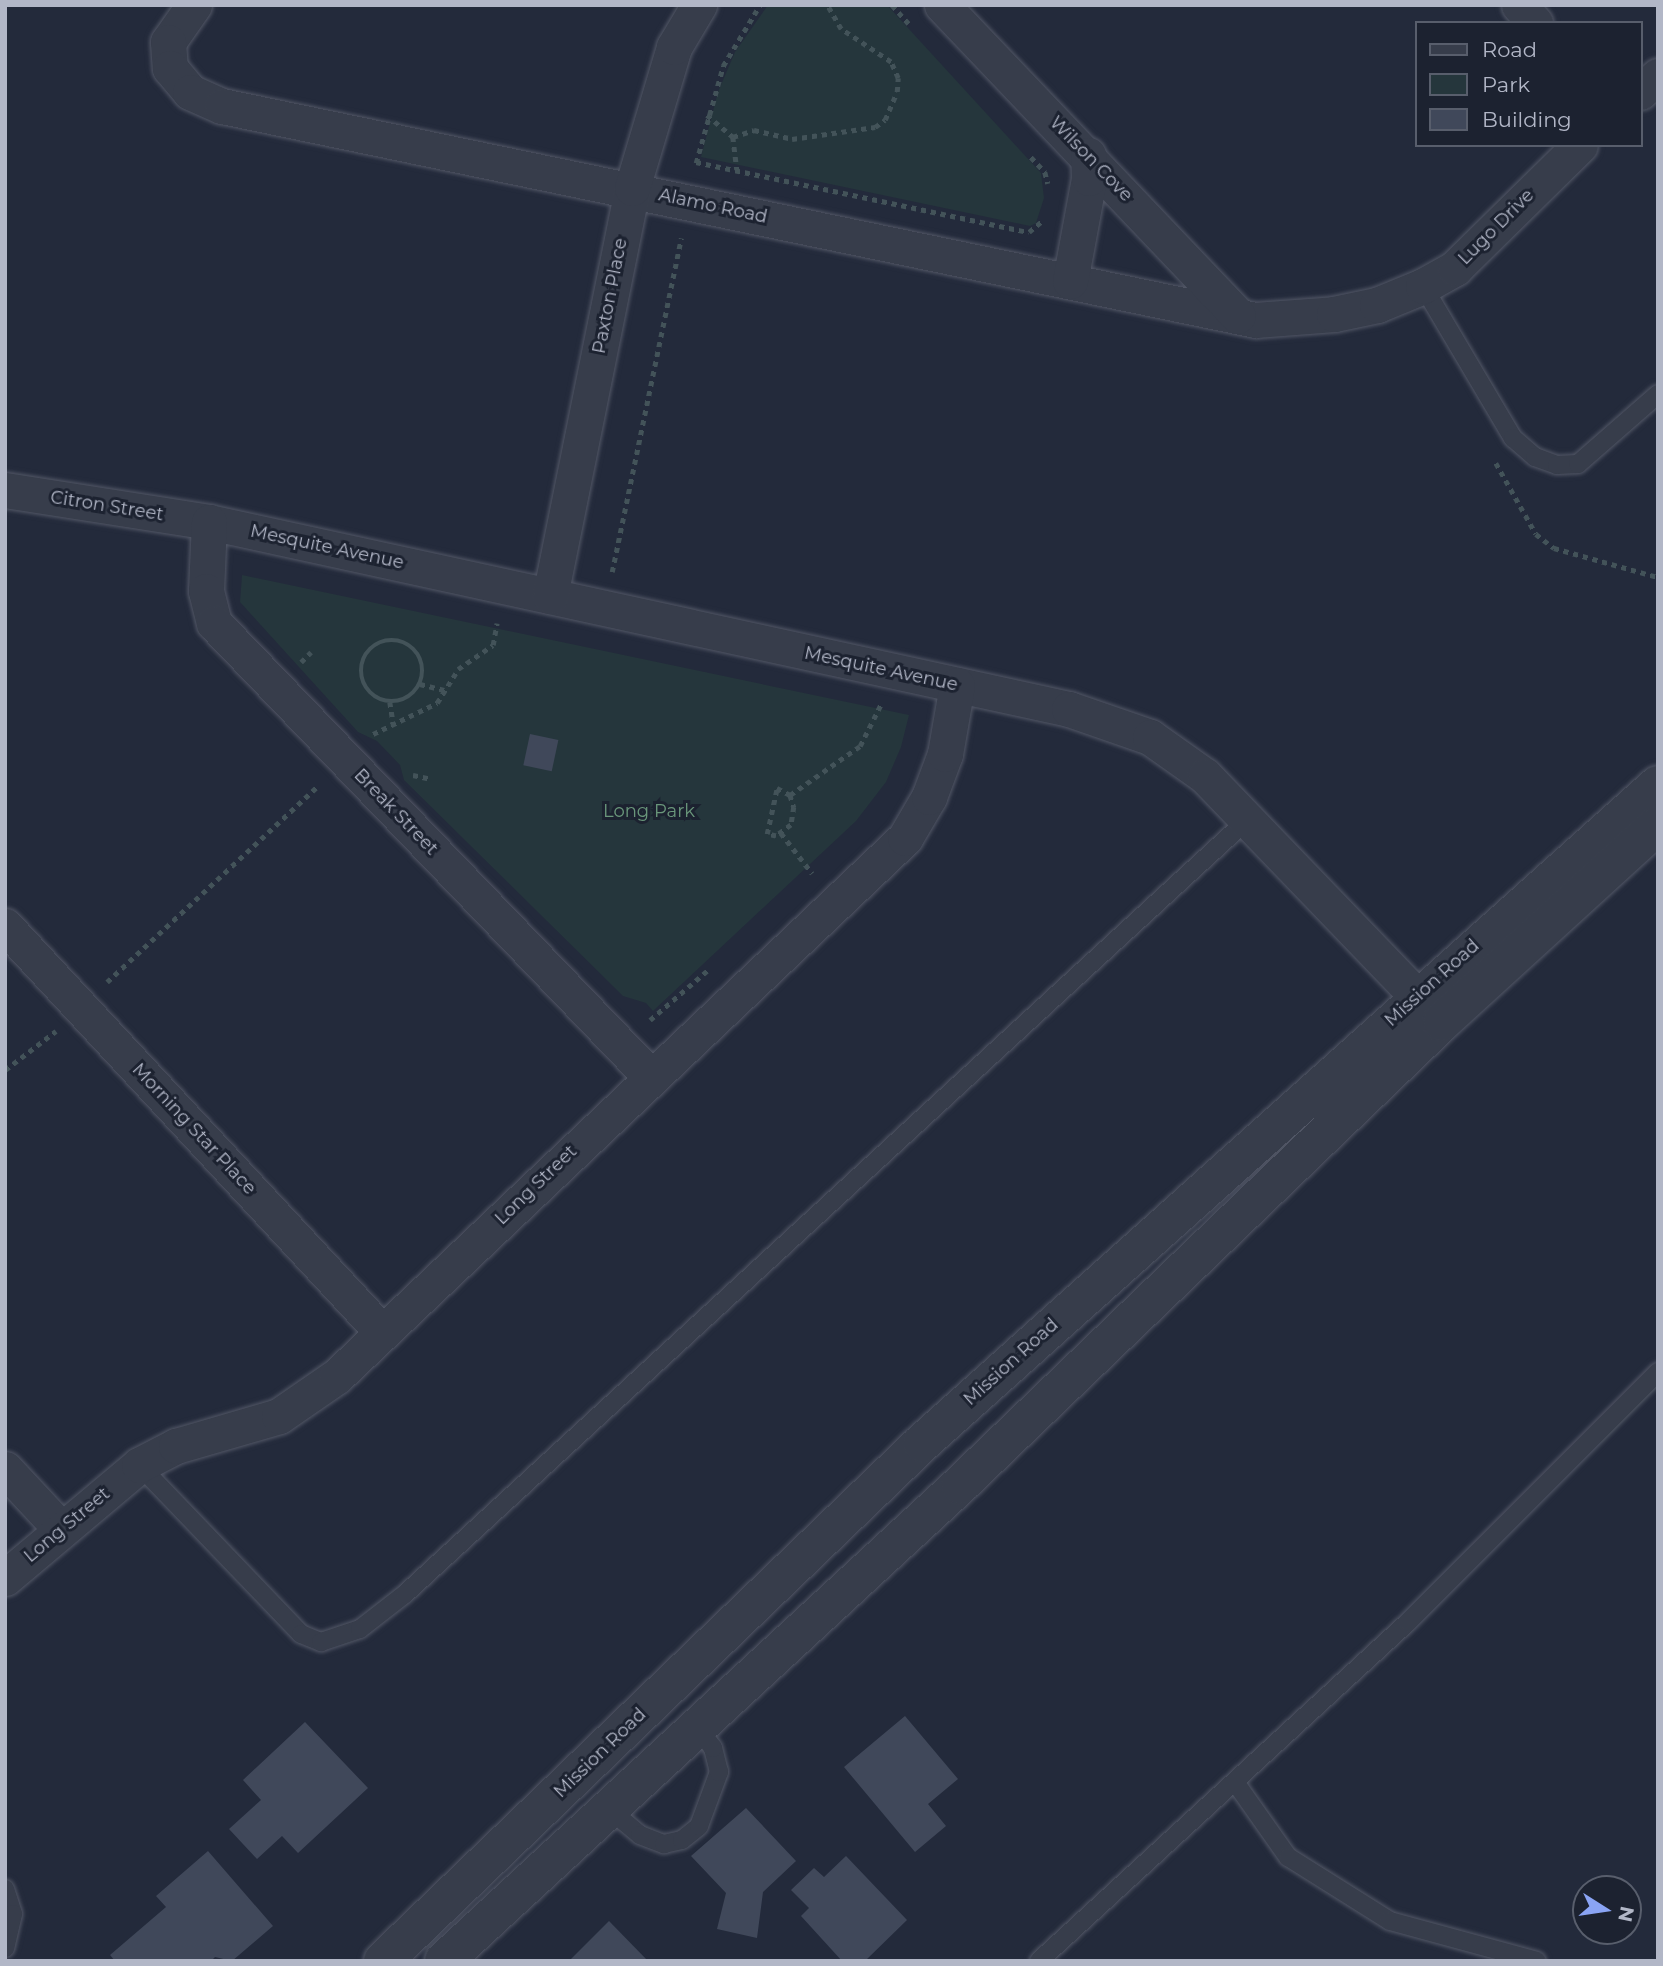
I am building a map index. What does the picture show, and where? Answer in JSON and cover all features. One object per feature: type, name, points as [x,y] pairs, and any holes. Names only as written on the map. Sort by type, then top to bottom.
[{"type":"street","name":"Alamo Road","points":[[194,5],[168,42],[170,68],[190,92],[271,119],[632,188],[1238,316]]},
{"type":"street","name":"Paxton Place","points":[[550,596],[632,188],[674,47],[699,5]]},
{"type":"street","name":"Wilson Cove","points":[[942,5],[1088,155],[1238,316]]},
{"type":"street","points":[[1519,5],[1533,21]]},
{"type":"street","points":[[1642,91],[1658,76]]},
{"type":"street","name":"Lugo Drive","points":[[1238,316],[1289,319],[1334,314],[1377,305],[1423,286],[1454,268],[1578,147]]},
{"type":"street","points":[[1070,281],[1089,178],[1088,155]]},
{"type":"street","name":"Citron Street","points":[[5,490],[209,522]]},
{"type":"street","name":"Mesquite Avenue","points":[[209,522],[1069,709],[1150,737],[1205,776],[1429,1009]]},
{"type":"street","name":"Break Street","points":[[209,522],[206,591],[214,623],[650,1076]]},
{"type":"street","name":"Long Street","points":[[5,1578],[60,1528],[139,1465],[176,1446],[279,1416],[337,1376],[650,1076],[905,838],[929,797],[945,754],[957,685]]},
{"type":"street","name":"Mission Road","points":[[444,1961],[960,1485],[1429,1009],[1658,785]]},
{"type":"street","name":"Mission Road","points":[[383,1961],[922,1443],[1429,1009],[1658,825]]},
{"type":"street","name":"Morning Star Place","points":[[5,926],[382,1332]]},
{"type":"street","points":[[5,1469],[60,1528]]},
{"type":"lane","points":[[1423,286],[1513,438],[1535,457],[1557,465],[1578,464],[1658,394]]},
{"type":"lane","points":[[139,1465],[300,1634],[321,1642],[359,1629],[405,1594],[1247,820]]},
{"type":"lane","points":[[1039,1961],[1408,1622],[1658,1372]]},
{"type":"lane","points":[[609,1809],[640,1835],[664,1844],[682,1840],[699,1826],[719,1772],[713,1748],[698,1727]]},
{"type":"lane","points":[[1235,1782],[1288,1857],[1390,1921],[1537,1961]]},
{"type":"lane","points":[[5,1889],[13,1914],[5,1948]]},
{"type":"path","points":[[760,5],[723,66],[707,115],[696,162],[1029,232],[1038,228],[1046,212]]},
{"type":"path","points":[[733,137],[754,130],[792,139],[875,127],[885,120],[897,92],[898,78],[891,62],[841,29],[827,5]]},
{"type":"path","points":[[892,5],[919,35]]},
{"type":"path","points":[[707,115],[733,137],[737,170]]},
{"type":"path","points":[[1027,153],[1045,172],[1049,189]]},
{"type":"path","points":[[612,573],[683,227]]},
{"type":"path","points":[[5,1070],[25,1058],[373,734],[437,703],[458,669],[493,645],[498,622]]},
{"type":"path","points":[[399,640],[414,648],[422,661],[420,684],[402,701],[390,702],[372,695],[362,681],[362,657],[383,641],[399,640]]},
{"type":"path","points":[[420,684],[444,690]]},
{"type":"path","points":[[868,700],[893,706]]},
{"type":"path","points":[[390,702],[394,726]]},
{"type":"path","points":[[790,795],[860,746],[876,723],[882,703]]},
{"type":"path","points":[[408,774],[432,779]]},
{"type":"path","points":[[777,788],[790,795],[791,825],[781,833],[767,834],[777,788]]},
{"type":"path","points":[[781,833],[812,873]]},
{"type":"path","points":[[802,882],[822,864]]},
{"type":"path","points":[[642,1011],[651,1021],[713,965]]},
{"type":"green space","points":[[768,5],[887,5],[1041,173],[1044,198],[1036,223],[1030,226],[701,157],[718,92],[735,52]]},
{"type":"green space","name":"Long Park","points":[[242,575],[909,715],[901,747],[886,782],[856,821],[653,1011],[646,1003],[623,996],[404,780],[400,765],[377,741],[358,732],[240,602]]},
{"type":"building","points":[[530,734],[558,740],[552,771],[523,765]]},
{"type":"building","points":[[905,1716],[958,1779],[928,1804],[946,1826],[915,1852],[844,1767]]},
{"type":"building","points":[[305,1722],[368,1788],[298,1853],[282,1836],[257,1859],[229,1829],[261,1800],[243,1780]]},
{"type":"building","points":[[746,1808],[796,1861],[763,1892],[757,1938],[717,1929],[726,1893],[691,1856]]},
{"type":"building","points":[[208,1851],[273,1926],[232,1961],[215,1957],[211,1961],[115,1961],[110,1955],[166,1907],[156,1896]]},
{"type":"building","points":[[846,1856],[907,1920],[865,1961],[842,1961],[801,1916],[809,1908],[791,1890],[814,1868],[824,1877]]},
{"type":"building","points":[[609,1921],[648,1961],[569,1961]]}]
